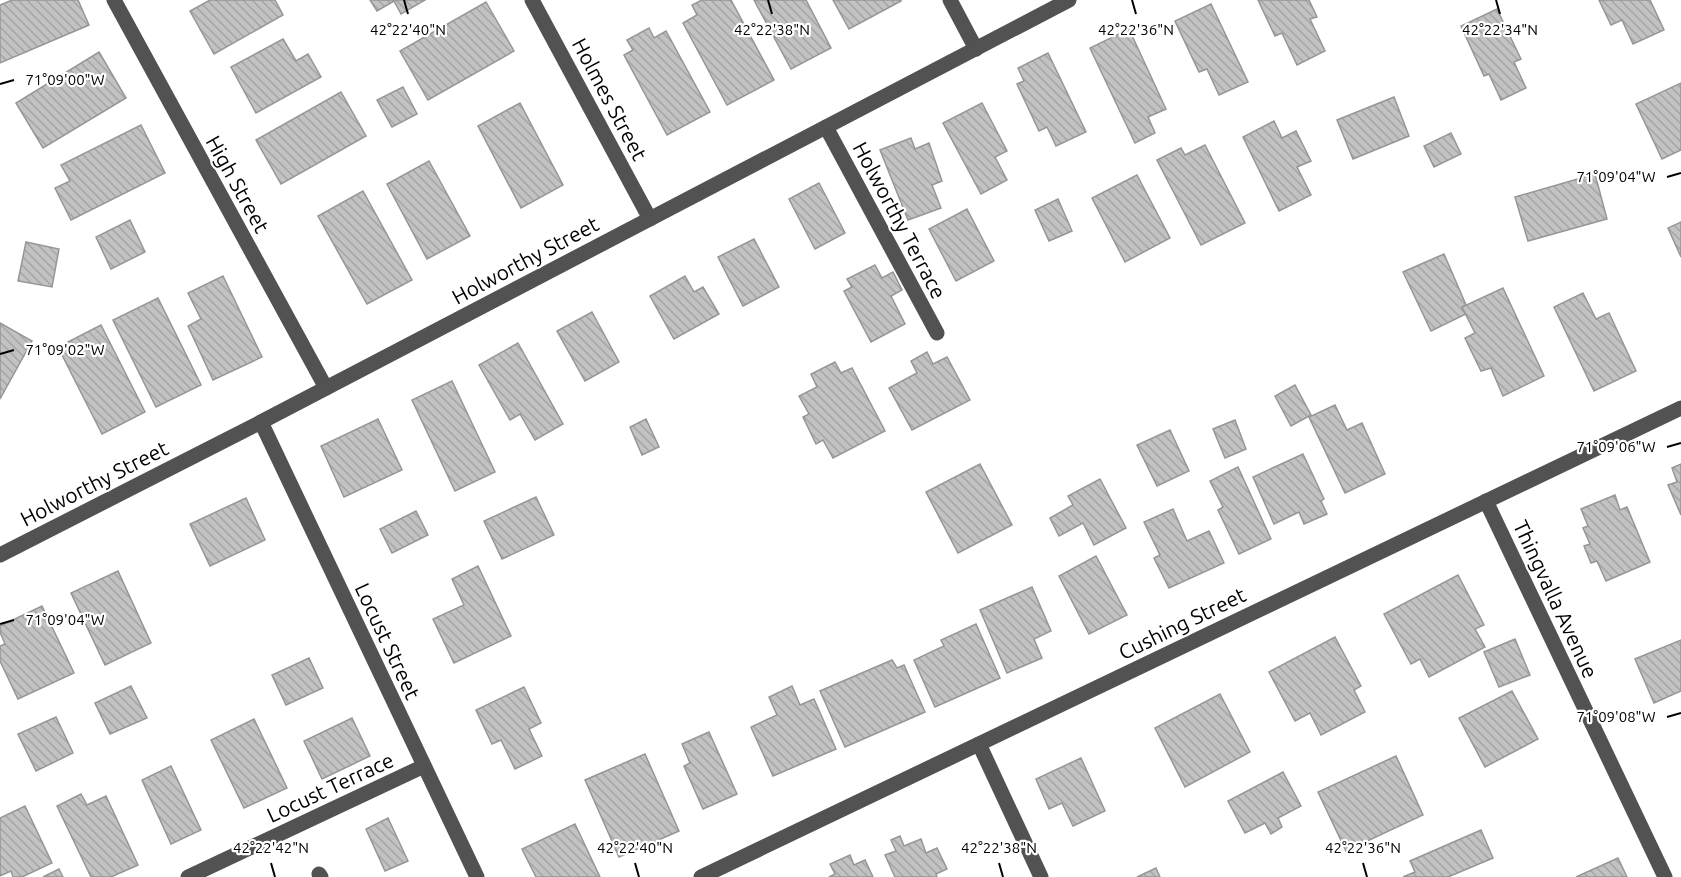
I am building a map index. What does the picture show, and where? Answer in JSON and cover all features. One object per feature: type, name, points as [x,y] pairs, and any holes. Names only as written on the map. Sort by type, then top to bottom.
[{"type":"street","name":"High Street","points":[[114,0],[326,388]]},
{"type":"street","name":"Holmes Street","points":[[532,0],[650,219]]},
{"type":"street","points":[[950,0],[976,49]]},
{"type":"street","name":"Holworthy Street","points":[[2,549],[261,422],[1069,0]]},
{"type":"street","name":"Holworthy Terrace","points":[[826,127],[937,333]]},
{"type":"street","name":"Cushing Street","points":[[701,877],[1681,408]]},
{"type":"street","name":"Locust Street","points":[[261,422],[477,877]]},
{"type":"street","name":"Thingvalla Avenue","points":[[1486,501],[1665,877]]},
{"type":"street","points":[[979,744],[1041,877]]},
{"type":"street","name":"Locust Terrace","points":[[188,877],[424,766]]},
{"type":"building","points":[[12,0],[78,0],[89,25],[0,63],[0,5]]},
{"type":"building","points":[[210,0],[275,0],[283,15],[214,54],[190,11]]},
{"type":"building","points":[[370,0],[425,0],[401,14],[394,1],[377,11]]},
{"type":"building","points":[[702,0],[731,0],[774,80],[727,105],[683,23],[697,15],[692,5]]},
{"type":"building","points":[[754,0],[806,0],[831,48],[791,69]]},
{"type":"building","points":[[833,0],[901,0],[901,1],[849,29]]},
{"type":"building","points":[[1258,0],[1309,0],[1317,17],[1310,19],[1325,51],[1297,65],[1282,33],[1275,36]]},
{"type":"building","points":[[1599,0],[1650,0],[1664,30],[1633,44],[1622,20],[1611,25]]},
{"type":"building","points":[[486,2],[514,51],[428,100],[400,51]]},
{"type":"building","points":[[1211,4],[1248,82],[1219,95],[1207,69],[1199,72],[1175,21]]},
{"type":"building","points":[[1497,9],[1521,59],[1514,62],[1526,88],[1501,100],[1489,74],[1484,76],[1461,26]]},
{"type":"building","points":[[649,28],[654,38],[666,31],[710,112],[667,135],[624,55],[633,50],[627,40]]},
{"type":"building","points":[[1129,29],[1166,109],[1148,117],[1155,133],[1135,143],[1090,48]]},
{"type":"building","points":[[283,39],[296,61],[308,54],[321,77],[256,113],[231,67]]},
{"type":"building","points":[[99,52],[126,98],[43,148],[16,103]]},
{"type":"building","points":[[1048,53],[1086,132],[1056,146],[1047,127],[1039,131],[1017,84],[1024,81],[1018,68]]},
{"type":"building","points":[[1681,83],[1681,150],[1662,159],[1636,104]]},
{"type":"building","points":[[403,87],[417,114],[392,127],[377,100]]},
{"type":"building","points":[[341,92],[366,136],[281,184],[256,140]]},
{"type":"building","points":[[1394,97],[1409,136],[1353,159],[1337,120]]},
{"type":"building","points":[[520,103],[563,185],[521,208],[478,126]]},
{"type":"building","points":[[982,103],[1007,151],[995,157],[1007,180],[981,194],[943,123]]},
{"type":"building","points":[[1274,121],[1282,138],[1296,131],[1311,161],[1297,167],[1311,195],[1279,211],[1243,137]]},
{"type":"building","points":[[141,125],[165,173],[71,220],[55,188],[70,181],[61,165]]},
{"type":"building","points":[[1451,133],[1461,154],[1434,167],[1424,146]]},
{"type":"building","points":[[911,138],[915,149],[929,143],[942,181],[932,185],[941,208],[908,220],[880,150]]},
{"type":"building","points":[[1205,145],[1245,223],[1201,245],[1157,160],[1181,148],[1185,155]]},
{"type":"building","points":[[429,161],[470,236],[427,259],[387,184]]},
{"type":"building","points":[[1595,174],[1607,219],[1528,241],[1515,197]]},
{"type":"building","points":[[1137,175],[1170,238],[1125,262],[1092,198]]},
{"type":"building","points":[[819,183],[845,233],[815,249],[789,199]]},
{"type":"building","points":[[363,191],[412,280],[367,304],[318,216]]},
{"type":"building","points":[[1058,199],[1072,231],[1049,241],[1035,210]]},
{"type":"building","points":[[967,209],[994,261],[956,281],[929,229]]},
{"type":"building","points":[[130,220],[145,252],[111,269],[96,237]]},
{"type":"building","points":[[1681,222],[1681,257],[1668,228]]},
{"type":"building","points":[[754,239],[779,287],[743,306],[718,257]]},
{"type":"building","points":[[26,242],[59,249],[52,287],[18,281]]},
{"type":"building","points":[[1444,254],[1466,305],[1462,307],[1466,314],[1431,331],[1403,272]]},
{"type":"building","points":[[875,265],[882,278],[893,272],[902,290],[891,296],[905,324],[871,342],[844,291],[852,287],[847,279]]},
{"type":"building","points":[[223,276],[262,357],[213,380],[188,326],[201,319],[188,293]]},
{"type":"building","points":[[685,276],[694,292],[703,287],[719,314],[674,339],[650,296]]},
{"type":"building","points":[[1503,288],[1544,376],[1503,396],[1491,368],[1481,371],[1465,338],[1475,333],[1462,307]]},
{"type":"building","points":[[1583,293],[1596,319],[1609,313],[1636,371],[1594,391],[1554,307]]},
{"type":"building","points":[[158,298],[201,385],[156,407],[113,320]]},
{"type":"building","points":[[592,312],[619,362],[585,381],[557,331]]},
{"type":"building","points":[[0,323],[32,341],[0,399]]},
{"type":"building","points":[[101,325],[145,412],[102,434],[58,347]]},
{"type":"building","points":[[518,343],[563,424],[535,440],[520,414],[510,420],[479,365]]},
{"type":"building","points":[[927,352],[933,364],[947,357],[970,400],[912,430],[889,388],[917,373],[911,361]]},
{"type":"building","points":[[835,362],[841,373],[852,368],[885,431],[833,458],[823,440],[816,444],[803,417],[809,414],[799,396],[817,387],[811,374]]},
{"type":"building","points":[[452,381],[495,472],[455,491],[412,400]]},
{"type":"building","points":[[1295,385],[1311,415],[1291,426],[1275,396]]},
{"type":"building","points":[[1335,405],[1347,430],[1362,423],[1385,474],[1345,493],[1309,417]]},
{"type":"building","points":[[378,419],[402,470],[344,497],[321,446]]},
{"type":"building","points":[[646,419],[659,447],[642,455],[630,427]]},
{"type":"building","points":[[1235,420],[1246,449],[1225,458],[1213,429]]},
{"type":"building","points":[[1170,430],[1189,471],[1157,486],[1137,445]]},
{"type":"building","points":[[1303,454],[1324,499],[1321,501],[1327,514],[1304,524],[1299,512],[1274,524],[1253,477]]},
{"type":"building","points":[[980,464],[1012,525],[958,553],[926,492]]},
{"type":"building","points":[[1681,464],[1681,515],[1668,485],[1677,482],[1672,468]]},
{"type":"building","points":[[1238,467],[1271,539],[1239,554],[1218,510],[1223,507],[1210,481]]},
{"type":"building","points":[[1100,479],[1126,528],[1094,545],[1083,523],[1059,536],[1050,518],[1073,505],[1068,496]]},
{"type":"building","points":[[1615,495],[1620,510],[1627,507],[1650,562],[1606,581],[1597,561],[1591,563],[1584,546],[1590,544],[1583,528],[1588,526],[1581,509]]},
{"type":"building","points":[[536,497],[554,535],[502,559],[484,521]]},
{"type":"building","points":[[246,498],[265,540],[210,566],[190,524]]},
{"type":"building","points":[[1173,509],[1187,541],[1209,531],[1224,563],[1169,588],[1154,558],[1160,555],[1144,522]]},
{"type":"building","points":[[416,511],[428,535],[392,553],[380,529]]},
{"type":"building","points":[[1096,556],[1127,615],[1089,634],[1059,576]]},
{"type":"building","points":[[478,566],[511,636],[454,663],[433,619],[464,605],[452,579]]},
{"type":"building","points":[[118,571],[151,643],[105,665],[71,593]]},
{"type":"building","points":[[1458,575],[1484,625],[1475,629],[1485,647],[1429,677],[1420,659],[1411,664],[1384,614]]},
{"type":"building","points":[[1032,587],[1051,631],[1034,639],[1042,658],[1007,673],[980,610]]},
{"type":"building","points":[[42,606],[74,673],[18,699],[0,661],[0,646],[5,644],[0,626]]},
{"type":"building","points":[[976,624],[1000,678],[935,707],[914,660],[944,646],[941,640]]},
{"type":"building","points":[[1335,637],[1361,686],[1354,690],[1365,712],[1321,735],[1310,713],[1295,721],[1269,672]]},
{"type":"building","points":[[1515,639],[1530,675],[1499,687],[1484,652]]},
{"type":"building","points":[[1681,640],[1681,691],[1654,703],[1635,659]]},
{"type":"building","points":[[309,658],[323,688],[286,705],[272,675]]},
{"type":"building","points":[[892,660],[897,668],[904,665],[925,712],[845,747],[820,691]]},
{"type":"building","points":[[131,686],[147,718],[110,734],[95,703]]},
{"type":"building","points":[[792,686],[800,705],[814,699],[836,749],[773,776],[751,727],[777,715],[769,697]]},
{"type":"building","points":[[524,687],[541,723],[529,729],[542,756],[515,769],[501,740],[492,744],[476,710]]},
{"type":"building","points":[[1512,691],[1538,739],[1485,767],[1459,718]]},
{"type":"building","points":[[1220,694],[1250,752],[1185,787],[1155,728]]},
{"type":"building","points":[[56,717],[73,753],[36,771],[18,734]]},
{"type":"building","points":[[352,718],[370,756],[322,779],[304,741]]},
{"type":"building","points":[[254,719],[287,788],[244,808],[211,740]]},
{"type":"building","points":[[709,732],[737,794],[703,809],[684,766],[690,763],[682,744]]},
{"type":"building","points":[[645,754],[679,831],[619,857],[585,780]]},
{"type":"building","points":[[1396,756],[1423,815],[1346,851],[1318,792]]},
{"type":"building","points":[[1081,758],[1105,811],[1073,826],[1062,803],[1049,809],[1036,779]]},
{"type":"building","points":[[171,766],[201,830],[171,844],[142,780]]},
{"type":"building","points":[[1283,772],[1301,806],[1278,818],[1282,827],[1271,834],[1265,823],[1245,833],[1228,801]]},
{"type":"building","points":[[81,794],[87,805],[106,796],[138,865],[111,877],[91,877],[57,806]]},
{"type":"building","points":[[25,806],[52,863],[22,877],[13,877],[11,871],[0,876],[0,818]]},
{"type":"building","points":[[388,818],[408,861],[385,871],[366,829]]},
{"type":"building","points":[[575,824],[600,877],[536,877],[522,849]]},
{"type":"building","points":[[1481,830],[1493,858],[1448,877],[1403,877],[1415,872],[1410,861]]},
{"type":"building","points":[[900,836],[904,846],[921,839],[926,853],[937,848],[947,869],[936,874],[937,877],[895,877],[885,855],[896,851],[891,840]]},
{"type":"building","points":[[850,855],[854,865],[865,860],[873,877],[829,877],[835,874],[830,864]]},
{"type":"building","points":[[1618,858],[1627,877],[1576,877]]},
{"type":"building","points":[[1156,868],[1160,877],[1137,877]]},
{"type":"building","points":[[59,869],[63,877],[43,877]]}]
